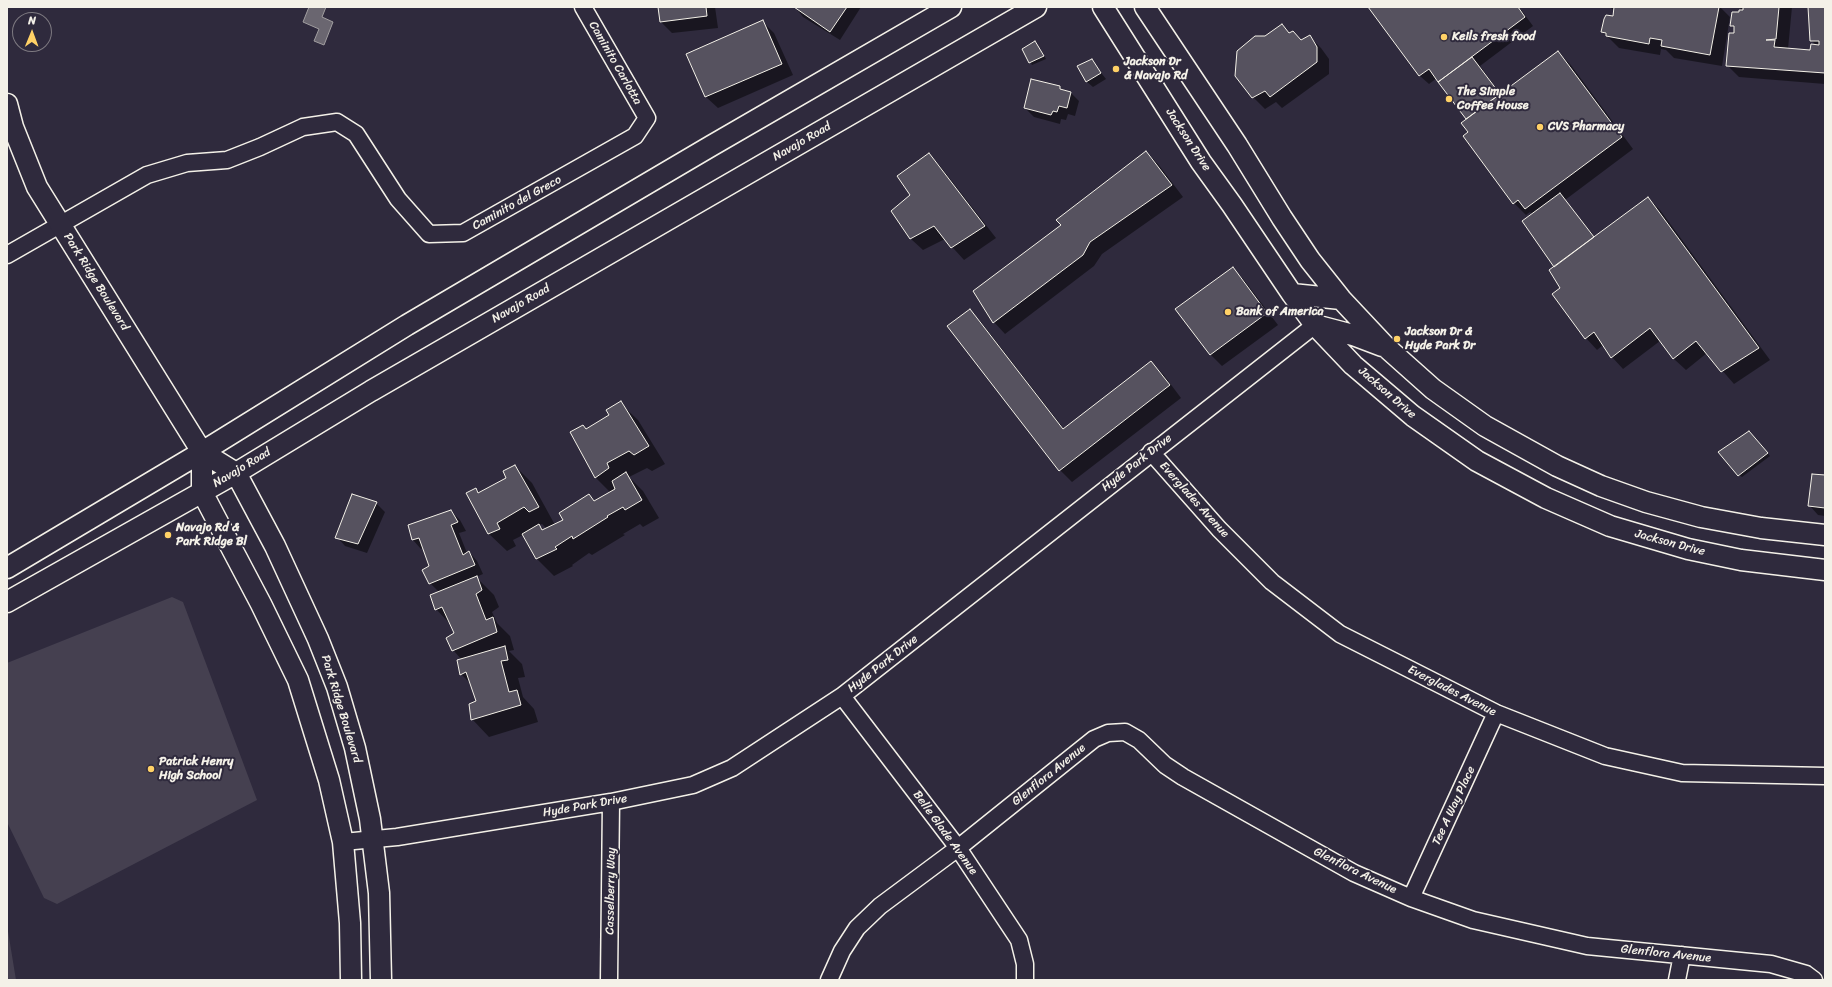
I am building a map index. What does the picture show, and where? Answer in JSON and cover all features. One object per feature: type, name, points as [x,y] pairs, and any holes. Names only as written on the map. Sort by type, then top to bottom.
[{"type":"main road","points":[[7,568],[202,452],[414,320],[951,7]]},
{"type":"main road","name":"Navajo Road","points":[[7,602],[236,473],[377,388],[1036,7]]},
{"type":"main road","name":"Jackson Drive","points":[[1103,7],[1201,162],[1315,325],[1353,364],[1413,416],[1477,461],[1546,498],[1610,526],[1688,549],[1741,560],[1825,570]]},
{"type":"main road","points":[[1145,7],[1237,145],[1310,260],[1341,299],[1387,348],[1433,389],[1485,426],[1557,466],[1601,486],[1646,502],[1701,517],[1761,528],[1825,536]]},
{"type":"main road","name":"Park Ridge Boulevard","points":[[7,104],[13,127],[37,187],[202,452],[236,473],[275,546],[318,639],[337,686],[355,748],[374,841],[380,893],[381,980]]},
{"type":"main road","points":[[1292,294],[1341,299]]},
{"type":"main road","points":[[1315,325],[1353,335],[1387,348]]},
{"type":"main road","points":[[202,452],[202,492],[261,604],[298,680],[329,780],[343,842],[350,923],[351,980]]},
{"type":"street","name":"Caminito Carlotta","points":[[583,7],[647,118]]},
{"type":"street","name":"Caminito del Greco","points":[[60,225],[147,175],[187,163],[227,160],[260,147],[303,127],[336,122],[356,134],[398,199],[429,234],[463,233],[635,136],[647,118]]},
{"type":"street","points":[[7,255],[60,225]]},
{"type":"street","name":"Hyde Park Drive","points":[[343,842],[374,841],[611,802],[693,785],[732,768],[842,696],[1151,452],[1315,325]]},
{"type":"street","name":"Everglades Avenue","points":[[1151,452],[1219,529],[1272,582],[1340,634],[1496,713],[1605,756],[1682,773],[1825,776]]},
{"type":"street","name":"Belle Glade Avenue","points":[[842,696],[958,848],[1019,940],[1025,964],[1025,980]]},
{"type":"street","name":"Tee A Way Place","points":[[1411,898],[1496,713]]},
{"type":"street","name":"Glenflora Avenue","points":[[958,848],[1094,739],[1108,733],[1125,732],[1139,740],[1165,765],[1183,777],[1354,873],[1411,898],[1473,920],[1587,946],[1771,964],[1806,974],[1814,980]]},
{"type":"street","name":"Casselberry Way","points":[[609,980],[611,802]]},
{"type":"street","points":[[829,980],[842,951],[857,928],[880,906],[958,848]]},
{"type":"street","points":[[1678,980],[1682,955]]},
{"type":"shaded area","points":[[309,7],[326,7],[322,17],[333,22],[324,45],[314,41],[319,29],[303,22]]},
{"type":"shaded area","points":[[172,597],[183,602],[257,800],[57,904],[44,898],[7,822],[7,663]]},
{"type":"shaded area","points":[[7,925],[16,980],[7,980]]},
{"type":"building","points":[[658,7],[706,7],[707,16],[660,22]]},
{"type":"building","points":[[794,7],[847,7],[830,32]]},
{"type":"building","name":"Keils fresh food","points":[[1368,7],[1518,7],[1525,17],[1438,82],[1429,69],[1419,76]]},
{"type":"building","points":[[1614,7],[1719,7],[1710,55],[1661,46],[1662,40],[1650,38],[1649,44],[1606,36],[1606,33],[1601,32],[1604,19],[1606,15],[1613,16]]},
{"type":"building","points":[[1743,7],[1779,7],[1776,39],[1766,40],[1775,40],[1774,47],[1810,50],[1811,44],[1819,45],[1819,41],[1810,41],[1808,7],[1825,7],[1825,73],[1726,66],[1729,33],[1734,33],[1734,26],[1730,26],[1732,12],[1739,12],[1739,10],[1743,10]]},
{"type":"building","points":[[763,20],[782,64],[705,97],[686,54]]},
{"type":"building","points":[[1282,24],[1289,33],[1293,31],[1301,40],[1310,35],[1317,47],[1317,62],[1270,97],[1265,91],[1252,98],[1235,76],[1237,51],[1255,36],[1265,36]]},
{"type":"building","points":[[1035,41],[1044,56],[1029,63],[1022,49]]},
{"type":"building","name":"CVS Pharmacy","points":[[1558,51],[1622,137],[1525,209],[1518,200],[1513,204],[1463,136],[1468,132],[1461,123]]},
{"type":"building","points":[[1472,57],[1500,94],[1466,119],[1438,82]]},
{"type":"building","points":[[1092,59],[1101,73],[1086,82],[1077,66]]},
{"type":"building","points":[[1031,79],[1060,86],[1060,89],[1071,92],[1067,108],[1059,106],[1057,112],[1053,111],[1051,115],[1024,108]]},
{"type":"building","points":[[1146,151],[1172,185],[1090,242],[1083,255],[993,323],[973,291],[1061,225],[1056,220]]},
{"type":"building","points":[[929,153],[985,226],[951,248],[934,226],[910,239],[891,211],[910,195],[897,176]]},
{"type":"building","points":[[1560,193],[1594,237],[1554,267],[1522,221]]},
{"type":"building","points":[[1648,197],[1759,348],[1721,372],[1696,341],[1673,359],[1650,328],[1611,358],[1594,332],[1585,339],[1552,294],[1560,288],[1549,270]]},
{"type":"building","points":[[1233,267],[1267,313],[1210,355],[1175,309]]},
{"type":"building","points":[[970,309],[1063,429],[1151,361],[1170,385],[1059,471],[947,326]]},
{"type":"building","points":[[621,401],[649,446],[634,455],[629,451],[607,463],[609,468],[595,478],[570,432],[583,425],[586,429],[609,415],[606,410]]},
{"type":"building","points":[[1749,431],[1768,453],[1738,476],[1718,452]]},
{"type":"building","points":[[515,465],[539,507],[529,512],[524,507],[497,523],[500,529],[488,534],[466,493],[476,488],[478,493],[506,478],[503,471]]},
{"type":"building","points":[[626,472],[642,500],[625,510],[623,507],[573,539],[572,536],[555,547],[557,549],[536,559],[522,534],[539,524],[542,530],[563,520],[559,513],[589,494],[594,501],[615,489],[612,481]]},
{"type":"building","points":[[1812,474],[1825,475],[1825,508],[1808,506]]},
{"type":"building","points":[[352,494],[377,502],[358,544],[335,538]]},
{"type":"building","points":[[451,510],[458,522],[451,525],[463,555],[469,551],[475,565],[429,584],[422,570],[429,566],[419,538],[412,540],[408,525]]},
{"type":"building","points":[[477,576],[482,590],[476,594],[486,620],[493,617],[497,632],[452,651],[446,638],[454,633],[442,607],[435,610],[430,595]]},
{"type":"building","points":[[505,646],[508,660],[501,661],[509,692],[517,690],[521,705],[471,720],[469,704],[476,701],[466,672],[460,675],[457,660]]},
{"type":"place","name":"Keils fresh food","points":[[1444,37]]},
{"type":"place","name":"Jackson Dr & Navajo Rd","points":[[1116,69]]},
{"type":"place","name":"The Simple Coffee House","points":[[1449,99]]},
{"type":"place","name":"CVS Pharmacy","points":[[1540,127]]},
{"type":"place","name":"Bank of America","points":[[1228,312]]},
{"type":"place","name":"Jackson Dr & Hyde Park Dr","points":[[1397,339]]},
{"type":"place","name":"Navajo Rd & Park Ridge Bl","points":[[168,535]]},
{"type":"place","name":"Patrick Henry High School","points":[[151,769]]}]
